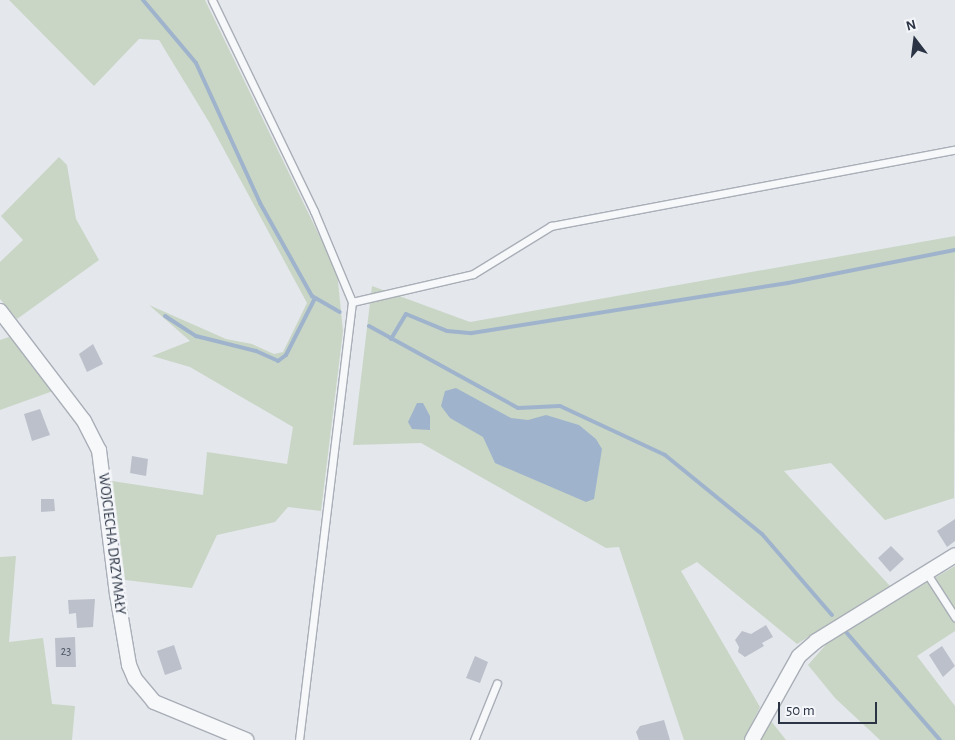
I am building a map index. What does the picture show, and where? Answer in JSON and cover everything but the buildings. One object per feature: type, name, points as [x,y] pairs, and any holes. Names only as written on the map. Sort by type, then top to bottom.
[{"type":"street","name":"WOJCIECHA DRZYMAŁY","points":[[0,311],[84,421],[99,450],[117,594],[129,665],[135,679],[154,702],[246,740]]},
{"type":"street","points":[[752,740],[799,656],[834,627],[955,554]]},
{"type":"lane","points":[[212,0],[314,211],[352,302],[299,740]]},
{"type":"lane","points":[[352,302],[473,274],[551,226],[955,150]]},
{"type":"lane","points":[[926,572],[955,617]]},
{"type":"lane","points":[[474,740],[497,683]]},
{"type":"green space","points":[[9,0],[205,0],[337,272],[343,331],[321,511],[288,507],[275,522],[217,535],[192,588],[125,580],[112,481],[203,495],[207,452],[287,464],[293,427],[190,367],[152,356],[190,341],[149,305],[226,339],[252,344],[274,354],[283,352],[307,303],[209,122],[159,40],[139,39],[94,86]]},
{"type":"green space","points":[[59,157],[67,165],[76,219],[99,260],[17,319],[0,299],[0,262],[23,240],[1,216]]},
{"type":"green space","points":[[955,236],[954,498],[885,520],[831,463],[784,471],[890,586],[797,644],[697,562],[681,571],[760,707],[744,740],[684,740],[619,547],[606,548],[421,443],[353,445],[372,286],[470,322]]},
{"type":"green space","points":[[9,337],[16,339],[53,391],[0,410],[0,340]]},
{"type":"green space","points":[[16,556],[9,642],[43,638],[52,704],[75,706],[72,740],[0,740],[0,557]]},
{"type":"green space","points":[[955,566],[955,631],[917,656],[955,706],[955,740],[880,740],[835,698],[808,665],[830,640]]},
{"type":"green space","points":[[771,721],[786,740],[761,740]]},
{"type":"water","points":[[456,388],[511,418],[528,420],[546,415],[579,425],[596,439],[602,449],[594,499],[586,502],[495,463],[483,437],[450,418],[441,406],[445,391]]},
{"type":"water","points":[[417,403],[423,403],[430,416],[430,430],[412,429],[408,422]]},
{"type":"waterway","points":[[143,0],[196,63],[260,203],[312,296],[340,312]]},
{"type":"waterway","points":[[391,339],[406,314],[447,331],[472,333],[788,283],[955,250]]},
{"type":"waterway","points":[[165,316],[196,336],[256,351],[278,361],[286,355],[315,298]]},
{"type":"waterway","points":[[369,326],[518,408],[560,406],[665,455],[762,534],[832,615]]},
{"type":"waterway","points":[[846,632],[940,740]]}]
